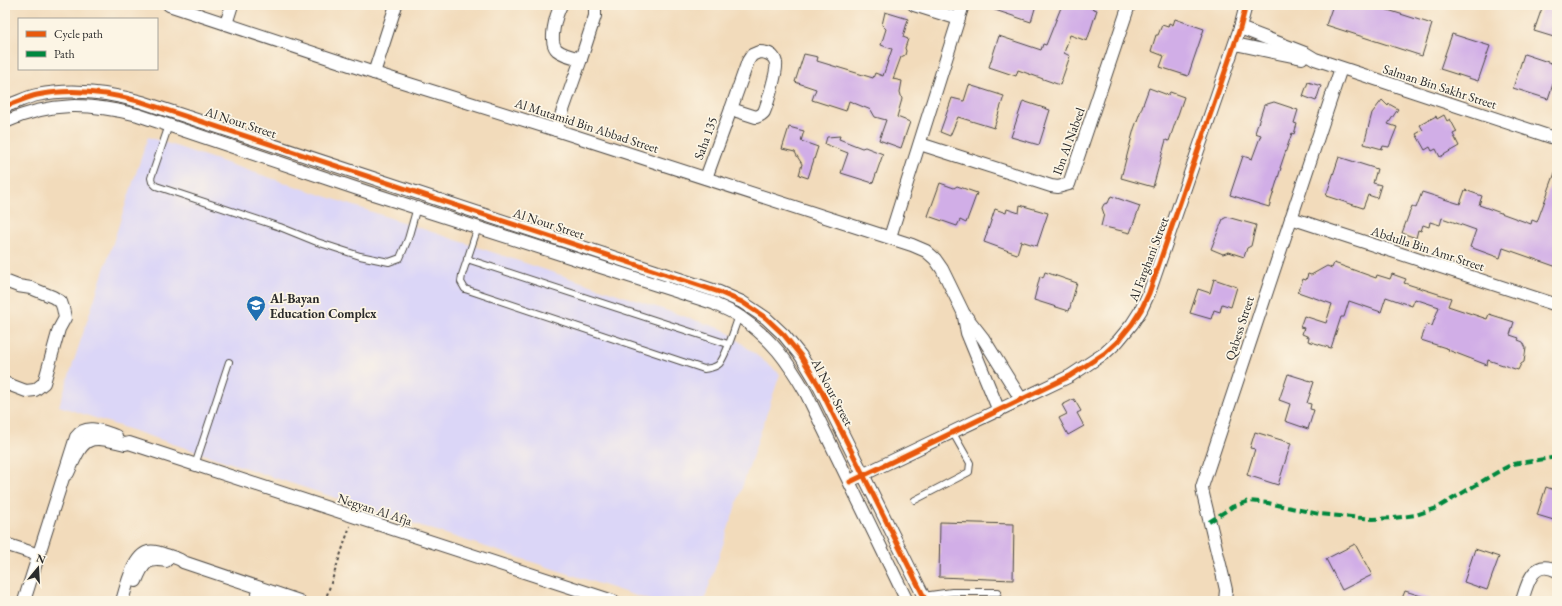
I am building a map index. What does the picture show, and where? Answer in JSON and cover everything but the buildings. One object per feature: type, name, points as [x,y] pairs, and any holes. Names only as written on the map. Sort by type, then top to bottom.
[{"type":"street","name":"Al Mutamid Bin Abbad Street","points":[[170,5],[374,73],[706,178],[926,251],[935,259],[942,269],[963,312],[983,338],[1022,399]]},
{"type":"street","points":[[226,24],[232,5]]},
{"type":"street","points":[[374,73],[396,5]]},
{"type":"street","points":[[561,5],[557,15],[553,39],[554,45],[557,50],[563,54],[581,59]]},
{"type":"street","points":[[556,130],[595,16],[595,5]]},
{"type":"street","points":[[914,5],[959,19]]},
{"type":"street","points":[[890,238],[963,5]]},
{"type":"street","name":"Ibn Al Nabeel","points":[[920,144],[1051,186],[1058,187],[1069,184],[1129,5]]},
{"type":"street","name":"Al Farghani Street","points":[[850,482],[1070,376],[1105,353],[1127,330],[1142,310],[1159,268],[1235,44],[1246,5]]},
{"type":"street","name":"Salman Bin Sakhr Street","points":[[1240,28],[1305,53],[1314,59]]},
{"type":"street","name":"Salman Bin Sakhr Street","points":[[1235,44],[1300,58],[1314,59],[1557,139]]},
{"type":"street","name":"Saha 135","points":[[706,178],[748,61],[752,55],[759,52],[766,52],[772,56],[776,62],[777,70],[764,112],[756,117],[731,109]]},
{"type":"street","name":"Qabess Street","points":[[1225,601],[1226,590],[1224,580],[1202,487],[1341,68]]},
{"type":"street","name":"Al Nour Street","points":[[5,106],[38,95],[76,92],[115,95],[142,102],[478,211],[719,292],[742,302],[766,318],[784,335],[801,356],[819,386],[925,598]]},
{"type":"street","name":"Al Nour Street","points":[[5,122],[40,109],[75,105],[111,108],[169,125],[476,227],[713,303],[739,316],[774,345],[789,364],[806,392],[907,601]]},
{"type":"street","points":[[476,227],[478,211]]},
{"type":"street","name":"Abdulla Bin Amr Street","points":[[1290,218],[1557,305]]},
{"type":"street","points":[[5,282],[18,286],[30,294],[49,302],[53,305],[59,316],[59,329],[46,371],[46,380],[35,390],[21,390],[10,384]]},
{"type":"street","name":"Al Mutamid Bin Abbad Street","points":[[963,312],[967,333],[999,411]]},
{"type":"street","name":"Negyan Al Afja","points":[[24,601],[65,475],[68,473],[78,450],[87,441],[102,439],[125,444],[129,443],[612,601]]},
{"type":"street","points":[[5,544],[39,555]]},
{"type":"street","points":[[122,601],[133,568],[140,556],[148,552],[156,552],[181,560],[265,593],[299,601]]},
{"type":"street","points":[[128,601],[140,572],[146,562],[157,559],[179,563],[183,562]]},
{"type":"street","points":[[1522,601],[1533,573],[1542,568],[1551,568],[1557,571]]},
{"type":"street","points":[[256,601],[265,593]]},
{"type":"street","points":[[910,601],[925,598]]},
{"type":"lane","points":[[169,125],[151,178],[152,182],[156,186],[280,227],[338,249],[375,260],[389,262],[400,258],[408,239],[418,207]]},
{"type":"lane","points":[[476,227],[461,282],[465,288],[685,363],[704,369],[713,368],[719,364],[739,316]]},
{"type":"lane","points":[[467,259],[728,344]]},
{"type":"lane","points":[[195,464],[229,362]]},
{"type":"lane","points":[[915,500],[969,472],[970,463],[953,433]]},
{"type":"lane","points":[[925,598],[952,592],[998,592]]},
{"type":"path","points":[[325,601],[353,516]]},
{"type":"shaded area","points":[[148,137],[725,330],[780,374],[704,601],[652,601],[59,406]]},
{"type":"marked path","points":[[1209,522],[1232,507],[1249,501],[1268,503],[1319,514],[1373,519],[1416,515],[1437,508],[1513,464],[1557,457]]},
{"type":"cycle path","points":[[850,482],[1070,376],[1105,353],[1118,341],[1132,324],[1149,293],[1240,28],[1246,5]]},
{"type":"cycle path","points":[[5,106],[37,95],[63,92],[90,92],[142,102],[719,292],[742,302],[766,318],[784,335],[801,356],[819,386],[926,601]]},
{"type":"place","name":"Al-Bayan Education Complex","points":[[256,322]]}]
